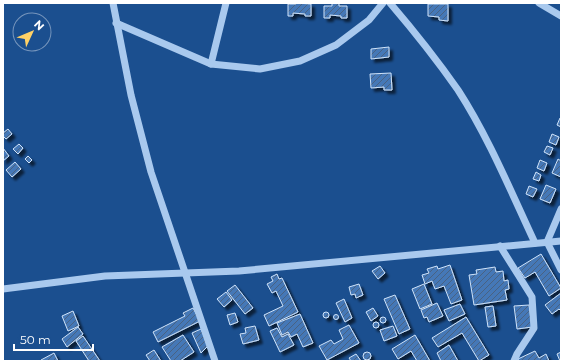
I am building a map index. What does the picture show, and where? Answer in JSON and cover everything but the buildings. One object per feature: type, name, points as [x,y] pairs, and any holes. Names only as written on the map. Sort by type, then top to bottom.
[{"type":"street","points":[[113,3],[131,95],[152,172],[215,361]]},
{"type":"street","points":[[212,64],[226,3]]},
{"type":"street","points":[[116,22],[212,64],[260,69],[300,62],[336,45],[369,20],[383,3]]},
{"type":"street","points":[[390,3],[425,44],[458,91],[483,134],[535,243]]},
{"type":"street","points":[[539,3],[561,16]]},
{"type":"street","points":[[561,209],[547,242],[561,270]]},
{"type":"street","points":[[3,289],[105,276],[239,271],[561,241]]},
{"type":"street","points":[[500,246],[532,297],[534,328],[514,361]]}]
